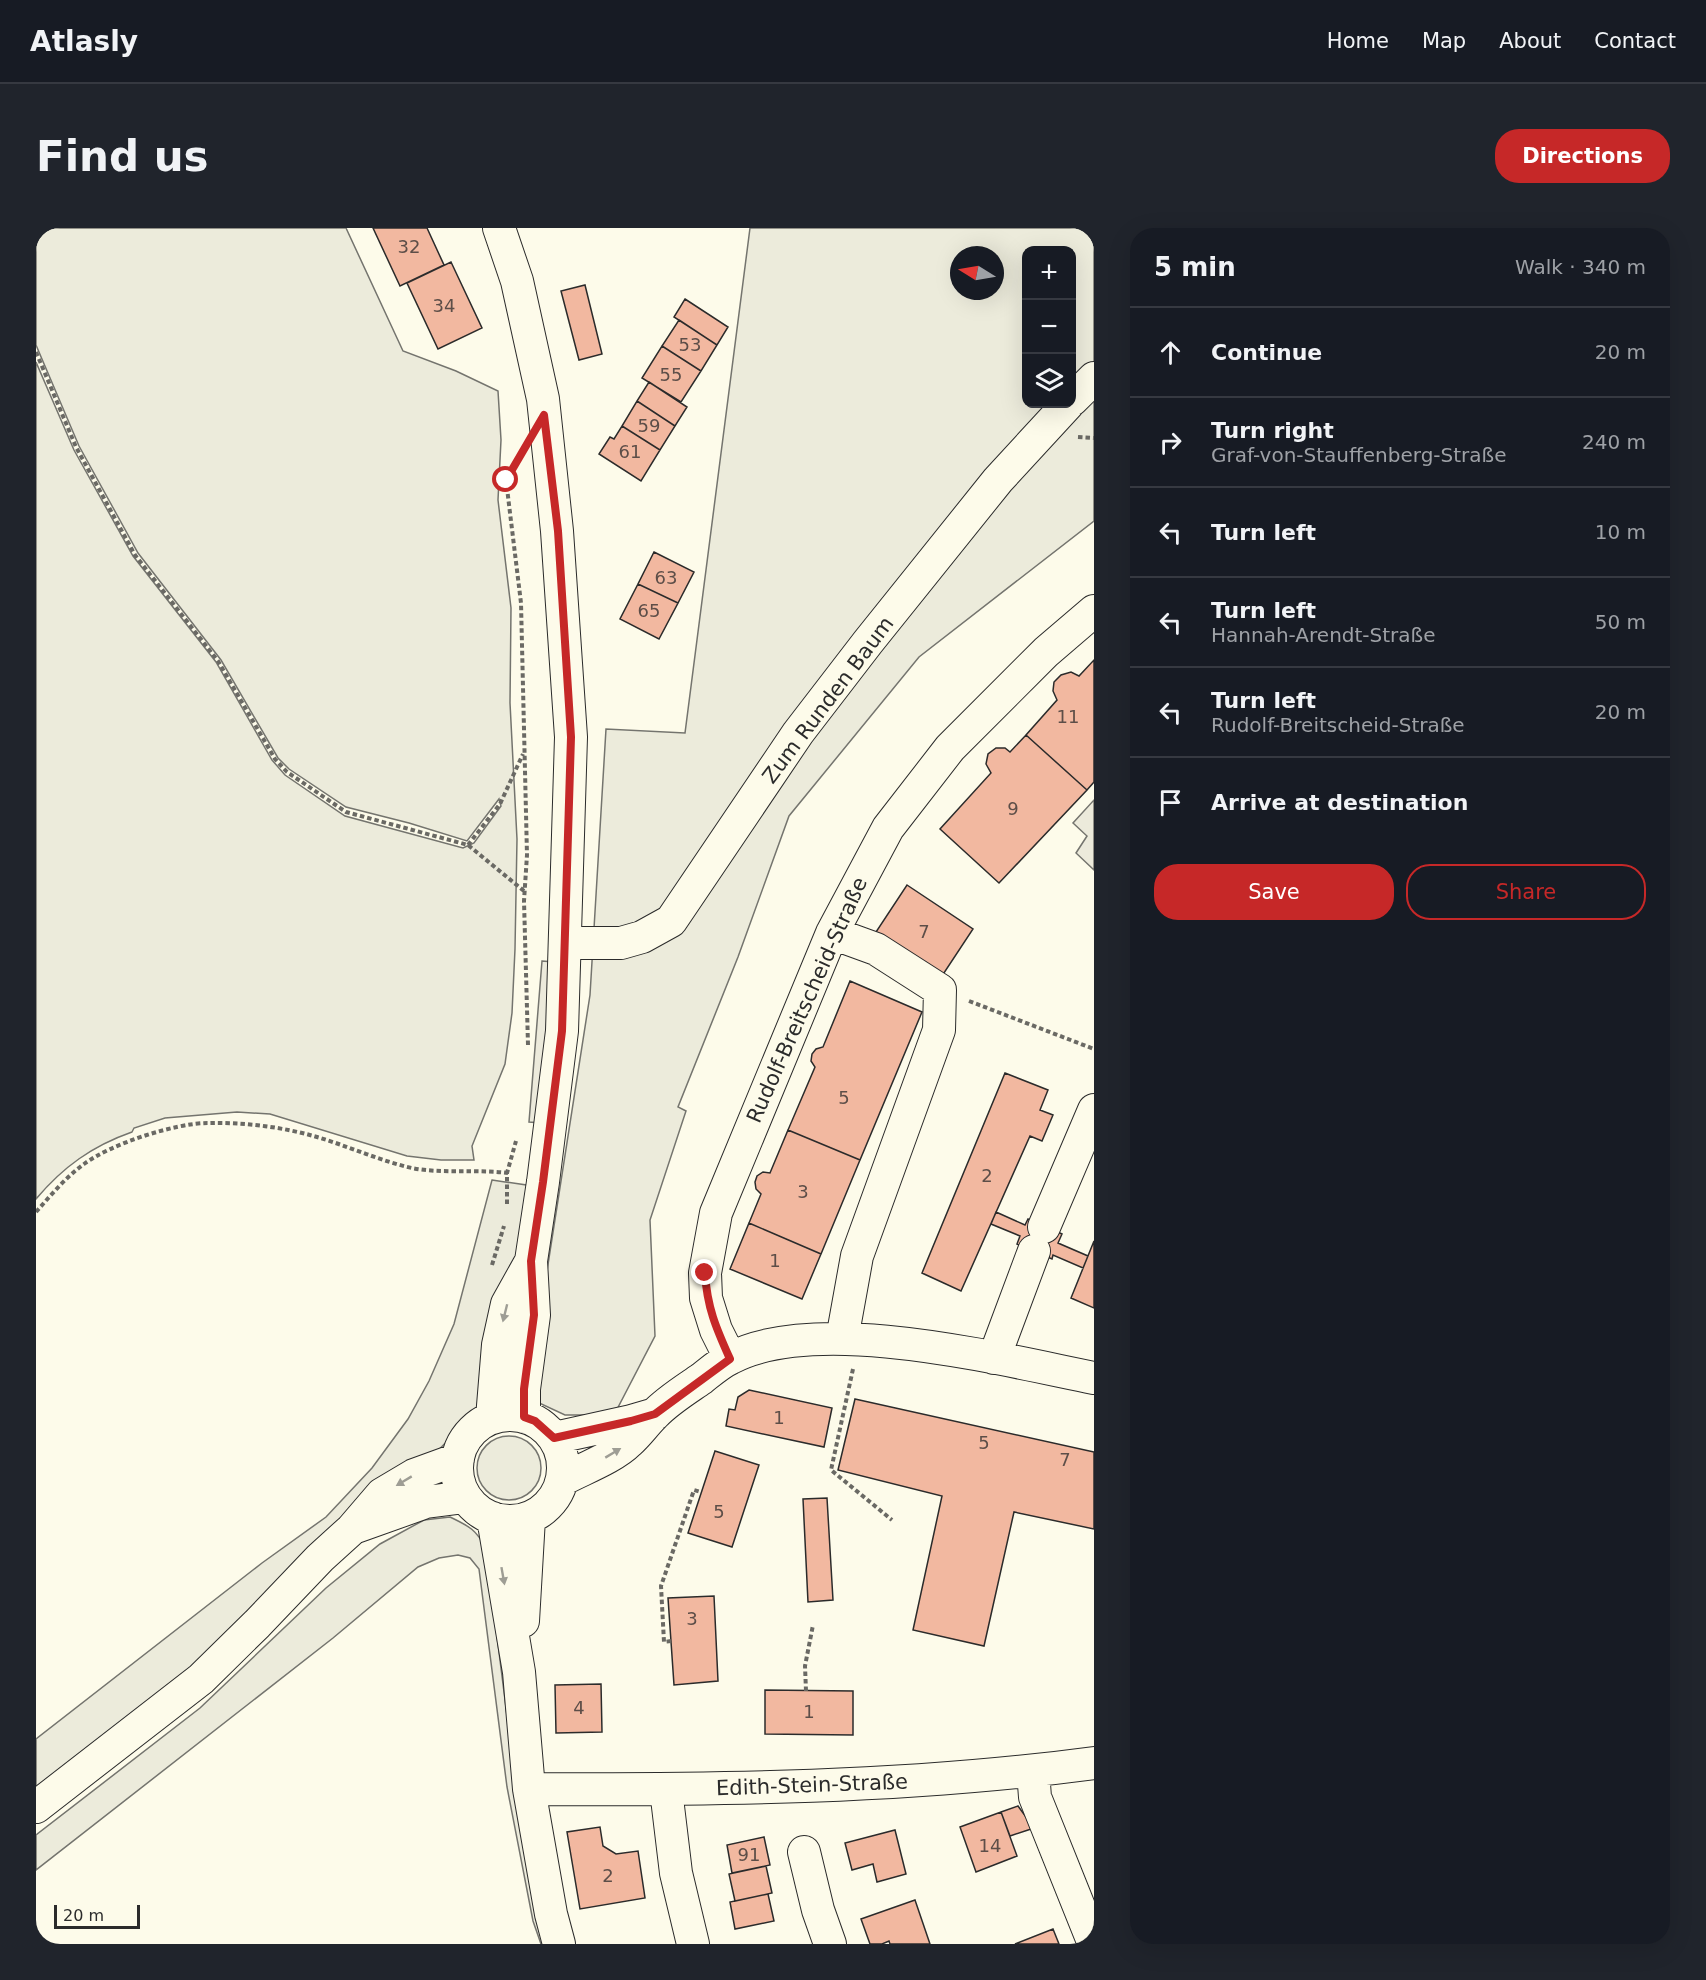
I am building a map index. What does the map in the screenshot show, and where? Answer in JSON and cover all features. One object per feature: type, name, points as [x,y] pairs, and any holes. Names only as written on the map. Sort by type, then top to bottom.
[{"type":"street","points":[[499,228],[517,281],[543,399],[558,531],[571,737],[561,1042],[531,1261],[534,1315],[524,1389],[524,1417]]},
{"type":"street","points":[[1076,395],[1094,378]]},
{"type":"street","name":"Zum Runden Baum","points":[[566,944],[621,943],[642,937],[671,921],[798,733],[998,480],[1064,408]]},
{"type":"street","name":"Rudolf-Breitscheid-Straße","points":[[730,1359],[716,1330],[706,1298],[705,1273],[716,1213],[832,933],[888,828],[950,748],[1046,652],[1094,611]]},
{"type":"street","points":[[832,933],[876,949],[940,990],[939,1030],[857,1256],[851,1340]]},
{"type":"street","points":[[994,1358],[1039,1239],[1094,1110]]},
{"type":"street","points":[[492,1418],[498,1345],[507,1304],[531,1261]]},
{"type":"street","points":[[562,1480],[628,1443],[655,1414],[730,1359],[754,1349],[801,1340],[851,1340],[908,1345],[994,1358],[1094,1378]]},
{"type":"street","points":[[554,1438],[655,1414]]},
{"type":"street","points":[[508,1415],[524,1417],[535,1421],[554,1438],[562,1458],[562,1480],[555,1496],[544,1509],[530,1518],[512,1521],[493,1518],[478,1510],[465,1497],[457,1472],[462,1445],[480,1425],[492,1418],[508,1415]]},
{"type":"street","points":[[36,1807],[201,1679],[320,1558],[352,1529],[382,1494],[414,1475],[458,1459]]},
{"type":"street","points":[[352,1529],[426,1502],[465,1497]]},
{"type":"street","points":[[493,1518],[519,1672],[529,1789],[551,1914],[559,1944]]},
{"type":"street","points":[[519,1672],[530,1518]]},
{"type":"street","name":"Edith-Stein-Straße","points":[[529,1789],[666,1790],[877,1784],[1033,1771],[1094,1763]]},
{"type":"street","points":[[1033,1771],[1035,1797],[1094,1944]]},
{"type":"street","points":[[666,1790],[676,1873],[693,1944]]},
{"type":"street","points":[[804,1852],[818,1910],[830,1944]]},
{"type":"path","points":[[36,352],[76,447],[135,555],[218,661],[275,759],[287,772],[346,812],[468,845],[525,891]]},
{"type":"path","points":[[528,1053],[525,891],[527,855],[521,603],[506,480],[544,415]]},
{"type":"path","points":[[468,845],[500,804],[524,752]]},
{"type":"path","points":[[940,990],[1094,1049]]},
{"type":"path","points":[[36,1212],[54,1190],[84,1164],[110,1148],[157,1132],[206,1122],[266,1127],[314,1136],[412,1168],[507,1173],[519,1130]]},
{"type":"path","points":[[851,1340],[831,1470],[892,1520]]},
{"type":"path","points":[[838,1433],[846,1435]]},
{"type":"path","points":[[671,1641],[664,1642],[661,1586],[694,1490],[701,1492]]},
{"type":"path","points":[[806,1691],[805,1666],[813,1625]]},
{"type":"shaded area","points":[[36,228],[346,228],[403,351],[456,371],[498,391],[501,440],[498,500],[511,608],[510,703],[517,839],[515,949],[512,1013],[505,1064],[472,1146],[474,1160],[441,1160],[407,1156],[270,1114],[237,1112],[165,1118],[134,1128],[132,1132],[91,1151],[68,1167],[36,1199],[36,362],[74,450],[133,556],[216,662],[272,760],[285,775],[345,816],[463,848],[474,843],[501,806],[499,799],[467,841],[346,807],[289,769],[278,758],[221,660],[138,553],[79,446],[36,345]]},
{"type":"shaded area","points":[[750,228],[1094,228],[1094,521],[919,657],[789,816],[738,957],[678,1107],[686,1111],[650,1220],[655,1336],[614,1415],[565,1415],[537,1402],[530,1380],[590,995],[606,729],[685,733]]},
{"type":"shaded area","points":[[1094,800],[1094,870],[1076,853],[1087,836],[1073,823]]},
{"type":"shaded area","points":[[542,961],[554,962],[541,1123],[529,1122]]},
{"type":"shaded area","points":[[492,1180],[533,1186],[525,1232],[478,1409],[428,1461],[177,1684],[36,1794],[36,1739],[262,1563],[326,1517],[372,1468],[408,1419],[429,1381],[454,1324]]},
{"type":"shaded area","points":[[509,1436],[527,1442],[535,1450],[541,1468],[535,1486],[527,1494],[509,1500],[491,1494],[483,1486],[477,1468],[483,1450],[491,1442]]},
{"type":"shaded area","points":[[450,1517],[472,1529],[486,1549],[516,1787],[547,1944],[541,1944],[533,1921],[507,1787],[479,1569],[470,1558],[458,1555],[439,1558],[418,1567],[333,1638],[36,1870],[36,1835],[200,1708],[326,1588],[380,1544],[424,1520]]},
{"type":"building","points":[[373,228],[427,228],[444,265],[400,286]]},
{"type":"building","points":[[451,262],[482,328],[438,349],[407,283]]},
{"type":"building","points":[[585,285],[602,354],[579,360],[561,291]]},
{"type":"building","points":[[685,299],[728,327],[717,345],[674,317]]},
{"type":"building","points":[[679,320],[717,345],[701,371],[662,346]]},
{"type":"building","points":[[662,346],[701,371],[681,402],[642,378]]},
{"type":"building","points":[[649,382],[687,407],[675,426],[637,401]]},
{"type":"building","points":[[637,401],[675,426],[660,450],[622,426]]},
{"type":"building","points":[[622,426],[660,450],[641,481],[599,454],[610,437],[614,439]]},
{"type":"building","points":[[654,552],[694,572],[678,603],[638,584]]},
{"type":"building","points":[[638,584],[678,603],[659,639],[620,619]]},
{"type":"building","points":[[1094,660],[1094,782],[1087,790],[1026,735],[1057,700],[1053,691],[1054,682],[1061,675],[1071,672],[1079,676]]},
{"type":"building","points":[[1026,735],[1087,790],[999,883],[940,829],[991,773],[986,764],[988,754],[996,748],[1005,748],[1010,752]]},
{"type":"building","points":[[907,885],[973,929],[940,979],[874,935]]},
{"type":"building","points":[[850,981],[922,1012],[860,1160],[788,1130],[815,1067],[811,1061],[812,1054],[816,1049],[823,1047]]},
{"type":"building","points":[[1005,1073],[1048,1090],[1040,1110],[1053,1115],[1042,1141],[1030,1136],[961,1291],[922,1273]]},
{"type":"building","points":[[788,1130],[860,1160],[821,1254],[749,1223],[761,1194],[756,1189],[757,1176],[763,1172],[770,1173]]},
{"type":"building","points":[[996,1212],[1025,1225],[1028,1219],[1062,1234],[1058,1243],[1088,1256],[1083,1268],[1053,1255],[1052,1259],[1017,1244],[1020,1236],[991,1224]]},
{"type":"building","points":[[749,1223],[821,1254],[802,1299],[730,1269]]},
{"type":"building","points":[[1094,1241],[1094,1308],[1071,1298]]},
{"type":"building","points":[[749,1390],[832,1408],[824,1447],[726,1426],[729,1409],[735,1410],[738,1397]]},
{"type":"building","points":[[855,1399],[1094,1452],[1094,1529],[1014,1512],[984,1646],[913,1630],[942,1496],[838,1470]]},
{"type":"building","points":[[715,1451],[759,1465],[732,1547],[688,1533]]},
{"type":"building","points":[[827,1498],[833,1600],[808,1602],[803,1499]]},
{"type":"building","points":[[714,1596],[718,1681],[674,1685],[668,1598]]},
{"type":"building","points":[[601,1684],[602,1732],[556,1733],[555,1685]]},
{"type":"building","points":[[765,1690],[853,1691],[853,1735],[765,1734]]},
{"type":"building","points":[[1018,1806],[1034,1828],[1010,1836],[1001,1812]]},
{"type":"building","points":[[1001,1812],[1017,1856],[976,1872],[960,1827]]},
{"type":"building","points":[[600,1827],[603,1846],[616,1854],[638,1851],[645,1898],[580,1909],[567,1832]]},
{"type":"building","points":[[895,1830],[906,1874],[877,1882],[873,1864],[852,1870],[845,1843]]},
{"type":"building","points":[[764,1837],[770,1865],[732,1873],[727,1845]]},
{"type":"building","points":[[766,1866],[772,1893],[735,1901],[729,1874]]},
{"type":"building","points":[[768,1894],[774,1921],[735,1929],[730,1902]]},
{"type":"building","points":[[915,1900],[930,1944],[890,1944],[889,1941],[882,1944],[870,1944],[861,1919]]},
{"type":"building","points":[[1053,1929],[1059,1944],[1015,1944]]},
{"type":"route","points":[[506,480],[544,415],[558,531],[571,737],[562,1031],[531,1261],[534,1315],[524,1389],[524,1417],[535,1421],[554,1438],[631,1421],[655,1414],[730,1359],[716,1330],[706,1298],[705,1273]]}]
